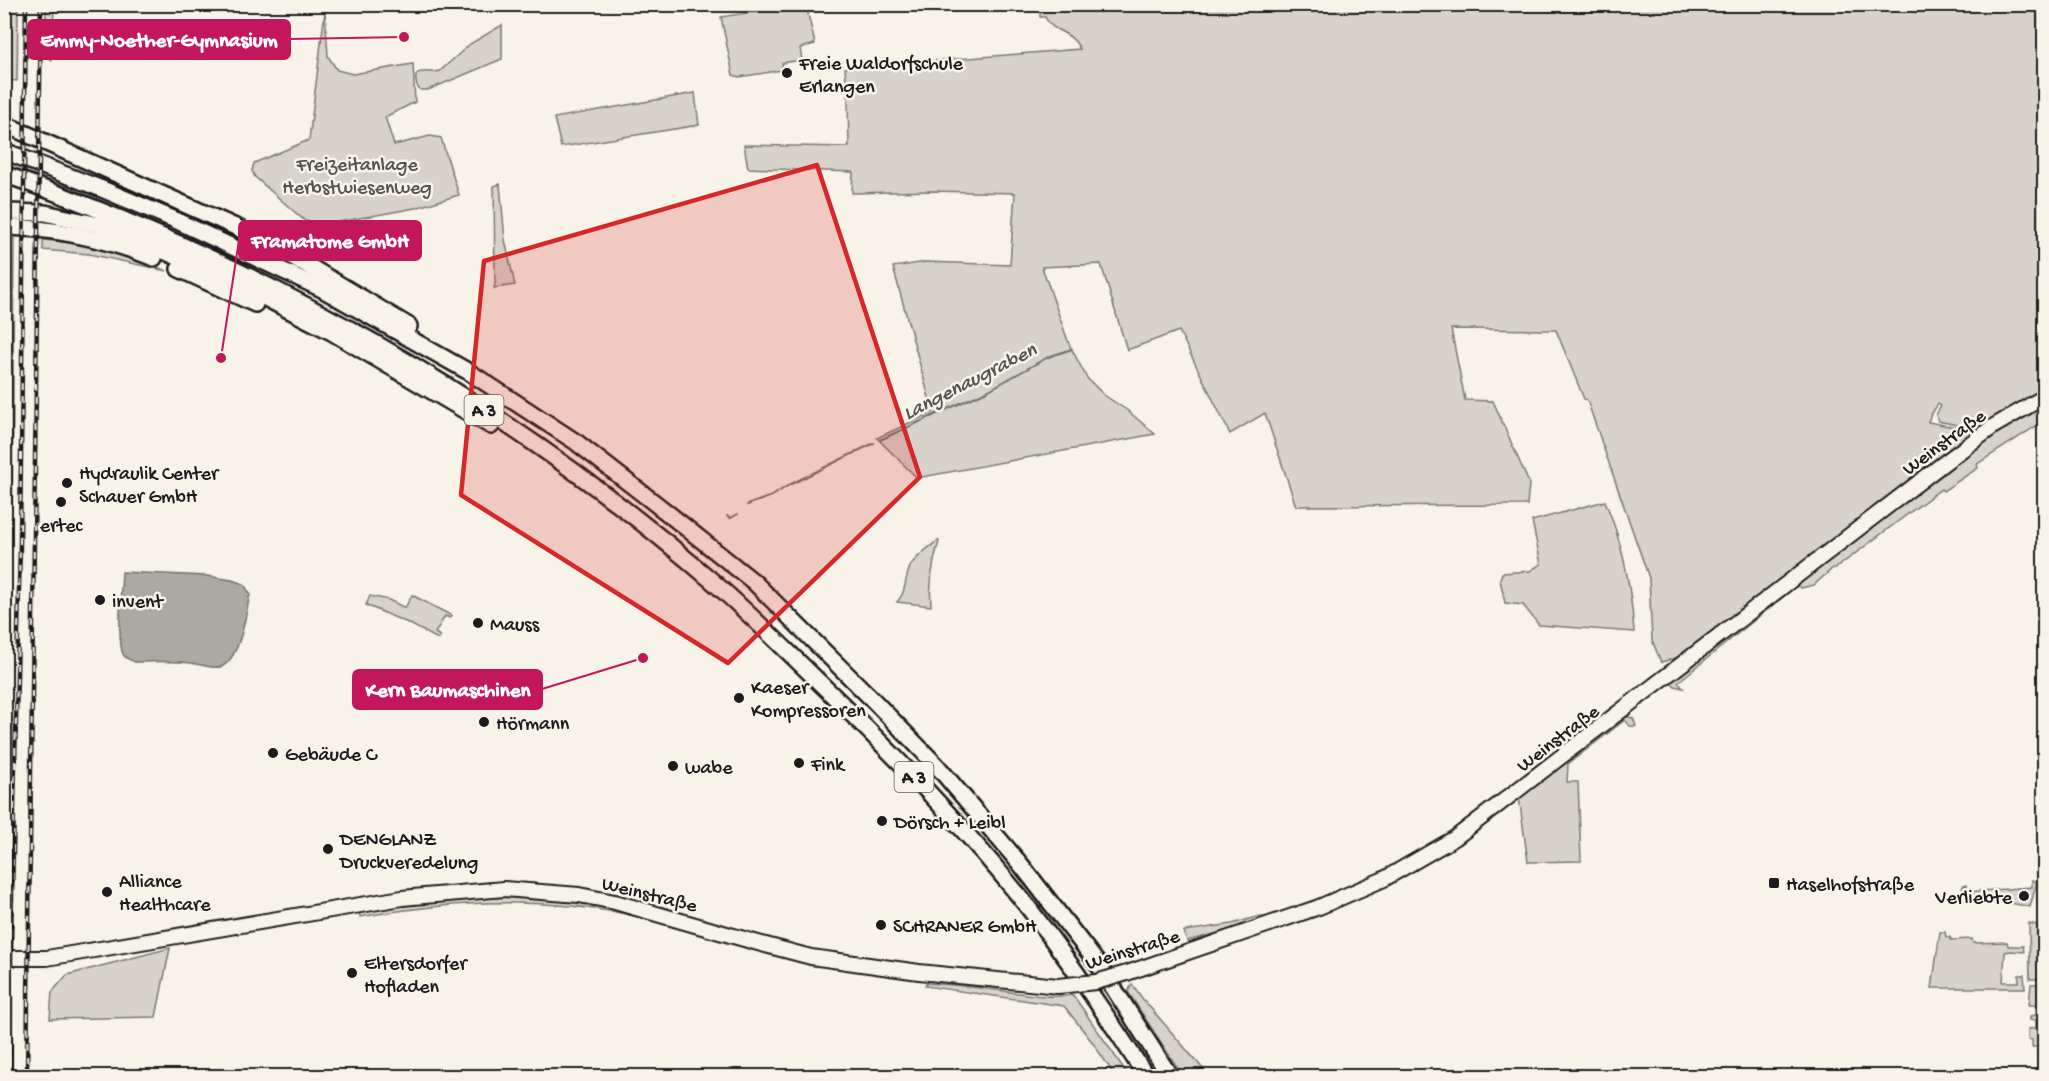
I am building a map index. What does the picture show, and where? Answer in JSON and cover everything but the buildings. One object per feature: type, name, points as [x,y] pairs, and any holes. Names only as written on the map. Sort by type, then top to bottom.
[{"type":"highway","points":[[4,124],[280,249],[323,273],[446,350],[469,372]]},
{"type":"highway","points":[[4,134],[83,160]]},
{"type":"highway","name":"A 3","points":[[4,152],[122,197],[280,268],[322,289],[469,372],[576,442],[745,575],[938,767],[1022,866],[1098,964],[1170,1077]]},
{"type":"highway","name":"A 3","points":[[4,174],[72,198],[144,228],[323,314],[405,359],[455,391],[526,438],[636,518],[750,615],[851,712],[936,800],[1031,911],[1103,1009],[1146,1077]]},
{"type":"highway","points":[[4,212],[45,213],[99,225],[226,278],[330,331],[379,359],[529,450],[591,494],[636,518]]},
{"type":"highway","points":[[4,227],[72,233],[132,249],[379,359]]},
{"type":"main road","name":"Weinstraße","points":[[4,958],[47,958],[392,899],[458,891],[504,889],[579,895],[615,902],[811,957],[919,972],[1058,986],[1096,982],[1319,907],[1384,879],[1455,838],[1944,463],[1994,426],[2044,397]]},
{"type":"highlighted area","points":[[817,165],[920,477],[728,663],[461,495],[484,261]]},
{"type":"green space","points":[[4,5],[18,5],[17,81],[5,80]]},
{"type":"green space","points":[[46,5],[54,5],[52,60],[45,55]]},
{"type":"green space","points":[[806,5],[815,44],[800,48],[802,60],[782,63],[783,70],[739,77],[733,75],[721,17]]},
{"type":"green space","points":[[1033,5],[2044,5],[2044,392],[1981,430],[1938,421],[1936,415],[1941,406],[1938,404],[1928,422],[1969,430],[1970,433],[1965,442],[1676,658],[1661,662],[1652,640],[1649,578],[1587,400],[1584,399],[1556,330],[1451,329],[1465,400],[1493,401],[1529,483],[1527,505],[1296,506],[1265,413],[1230,434],[1179,331],[1127,350],[1101,264],[1042,267],[1069,344],[1087,378],[1104,395],[1128,411],[1155,434],[917,478],[877,438],[933,412],[893,267],[926,262],[1010,265],[1015,193],[933,191],[852,193],[853,172],[748,168],[744,145],[849,147],[845,68],[1080,49],[1071,38],[1052,26],[1045,17],[1040,17],[1040,11]]},
{"type":"green space","name":"Freizeitanlage Herbstwiesenweg","points":[[325,11],[328,56],[337,70],[353,74],[413,64],[415,102],[385,117],[394,145],[430,136],[441,138],[459,195],[415,208],[333,223],[305,221],[255,177],[252,171],[254,163],[309,140]]},
{"type":"green space","points":[[502,25],[502,59],[428,90],[418,88],[416,76],[418,73],[440,71],[470,44]]},
{"type":"green space","points":[[695,93],[699,125],[561,147],[554,118]]},
{"type":"green space","points":[[500,184],[505,240],[515,285],[494,288],[494,186]]},
{"type":"green space","points":[[5,238],[14,239],[12,503],[8,513],[11,519],[5,745]]},
{"type":"green space","points":[[43,240],[106,251],[167,271],[89,254],[43,250]]},
{"type":"green space","points":[[2044,403],[2044,421],[1977,464],[1978,468],[1943,491],[1941,489],[1833,568],[1814,585],[1801,588],[1798,585],[1678,682],[1683,688],[1675,686],[1669,680],[1765,609],[1936,475]]},
{"type":"green space","points":[[1605,501],[1617,533],[1625,565],[1634,632],[1539,625],[1523,605],[1505,603],[1500,579],[1502,573],[1530,571],[1541,564],[1532,521]]},
{"type":"green space","points":[[939,541],[931,581],[931,606],[897,602],[902,594],[911,565],[919,555]]},
{"type":"green space","points":[[412,595],[452,616],[450,618],[445,616],[435,633],[440,636],[438,639],[366,605],[370,596],[389,600],[405,608]]},
{"type":"green space","points":[[1624,716],[1633,718],[1636,726],[1630,726],[1625,720],[1568,764],[1567,782],[1578,782],[1581,861],[1528,862],[1519,797]]},
{"type":"green space","points":[[2032,880],[2037,882],[2030,907],[1961,895],[1963,886],[1966,885],[1967,892],[2032,887]]},
{"type":"green space","points":[[517,895],[518,897],[526,895],[587,902],[646,915],[641,917],[605,910],[535,903],[466,904],[360,917],[359,909],[446,897]]},
{"type":"green space","points":[[1260,916],[1265,918],[1265,921],[1187,941],[1184,931],[1232,924]]},
{"type":"green space","points":[[2029,923],[2044,927],[2044,979],[2030,979]]},
{"type":"green space","points":[[1940,932],[1945,932],[1946,937],[1950,937],[1951,940],[1972,939],[1973,943],[2007,942],[2008,946],[2023,946],[2024,952],[2005,952],[2003,982],[2019,982],[2019,975],[2024,975],[2025,988],[1932,988]]},
{"type":"green space","points":[[170,948],[156,1017],[50,1019],[52,992],[67,975]]},
{"type":"green space","points":[[926,983],[1041,996],[1073,995],[1129,1076],[1115,1076],[1064,1006],[925,986]]},
{"type":"green space","points":[[1132,984],[1203,1069],[1206,1076],[1183,1076],[1128,992]]},
{"type":"green space","points":[[2031,984],[2044,984],[2044,1076],[2038,1076],[2037,1047],[2032,1047],[2032,1040],[2028,1039],[2028,1029],[2036,1028],[2036,1020],[2030,1020],[2030,1016],[2036,1015],[2036,1005],[2029,1005]]},
{"type":"shaded area","points":[[122,572],[207,576],[244,584],[250,594],[247,612],[242,633],[229,661],[217,668],[181,662],[135,662],[125,657],[120,638]]},
{"type":"waterway","points":[[9,17],[11,6],[15,6]]},
{"type":"waterway","name":"Langenaugraben","points":[[880,440],[989,390],[1048,357],[1072,349]]},
{"type":"waterway","name":"Langenaugraben","points":[[747,505],[772,496],[789,485],[874,443]]},
{"type":"waterway","name":"Langenaugraben","points":[[727,516],[731,518],[738,514]]},
{"type":"railway","points":[[10,1076],[20,544],[26,4]]},
{"type":"railway","points":[[27,1076],[41,4]]},
{"type":"place","name":"Emmy-Noether-Gymnasium","points":[[404,37]]},
{"type":"place","name":"Freie Waldorfschule Erlangen","points":[[787,73]]},
{"type":"place","name":"Framatome GmbH","points":[[221,358]]},
{"type":"place","name":"Hydraulik Center Schauer GmbH","points":[[67,483]]},
{"type":"place","name":"ertec","points":[[61,502]]},
{"type":"place","name":"invent","points":[[100,600]]},
{"type":"place","name":"Mauss","points":[[478,623]]},
{"type":"place","name":"Kern Baumaschinen","points":[[643,658]]},
{"type":"place","name":"Kaeser Kompressoren","points":[[739,698]]},
{"type":"place","name":"Hörmann","points":[[484,722]]},
{"type":"place","name":"Gebäude C","points":[[273,753]]},
{"type":"place","name":"Fink","points":[[799,763]]},
{"type":"place","name":"wabe","points":[[673,766]]},
{"type":"place","name":"Dörsch + Leibl","points":[[882,821]]},
{"type":"place","name":"DENGLANZ Druckveredelung","points":[[328,849]]},
{"type":"place","name":"Haselhofstraße","points":[[1774,883]]},
{"type":"place","name":"Alliance Healthcare","points":[[107,892]]},
{"type":"place","name":"Verliebte","points":[[2024,896]]},
{"type":"place","name":"SCHRANER GmbH","points":[[881,925]]},
{"type":"place","name":"Eltersdorfer Hofladen","points":[[352,973]]}]
